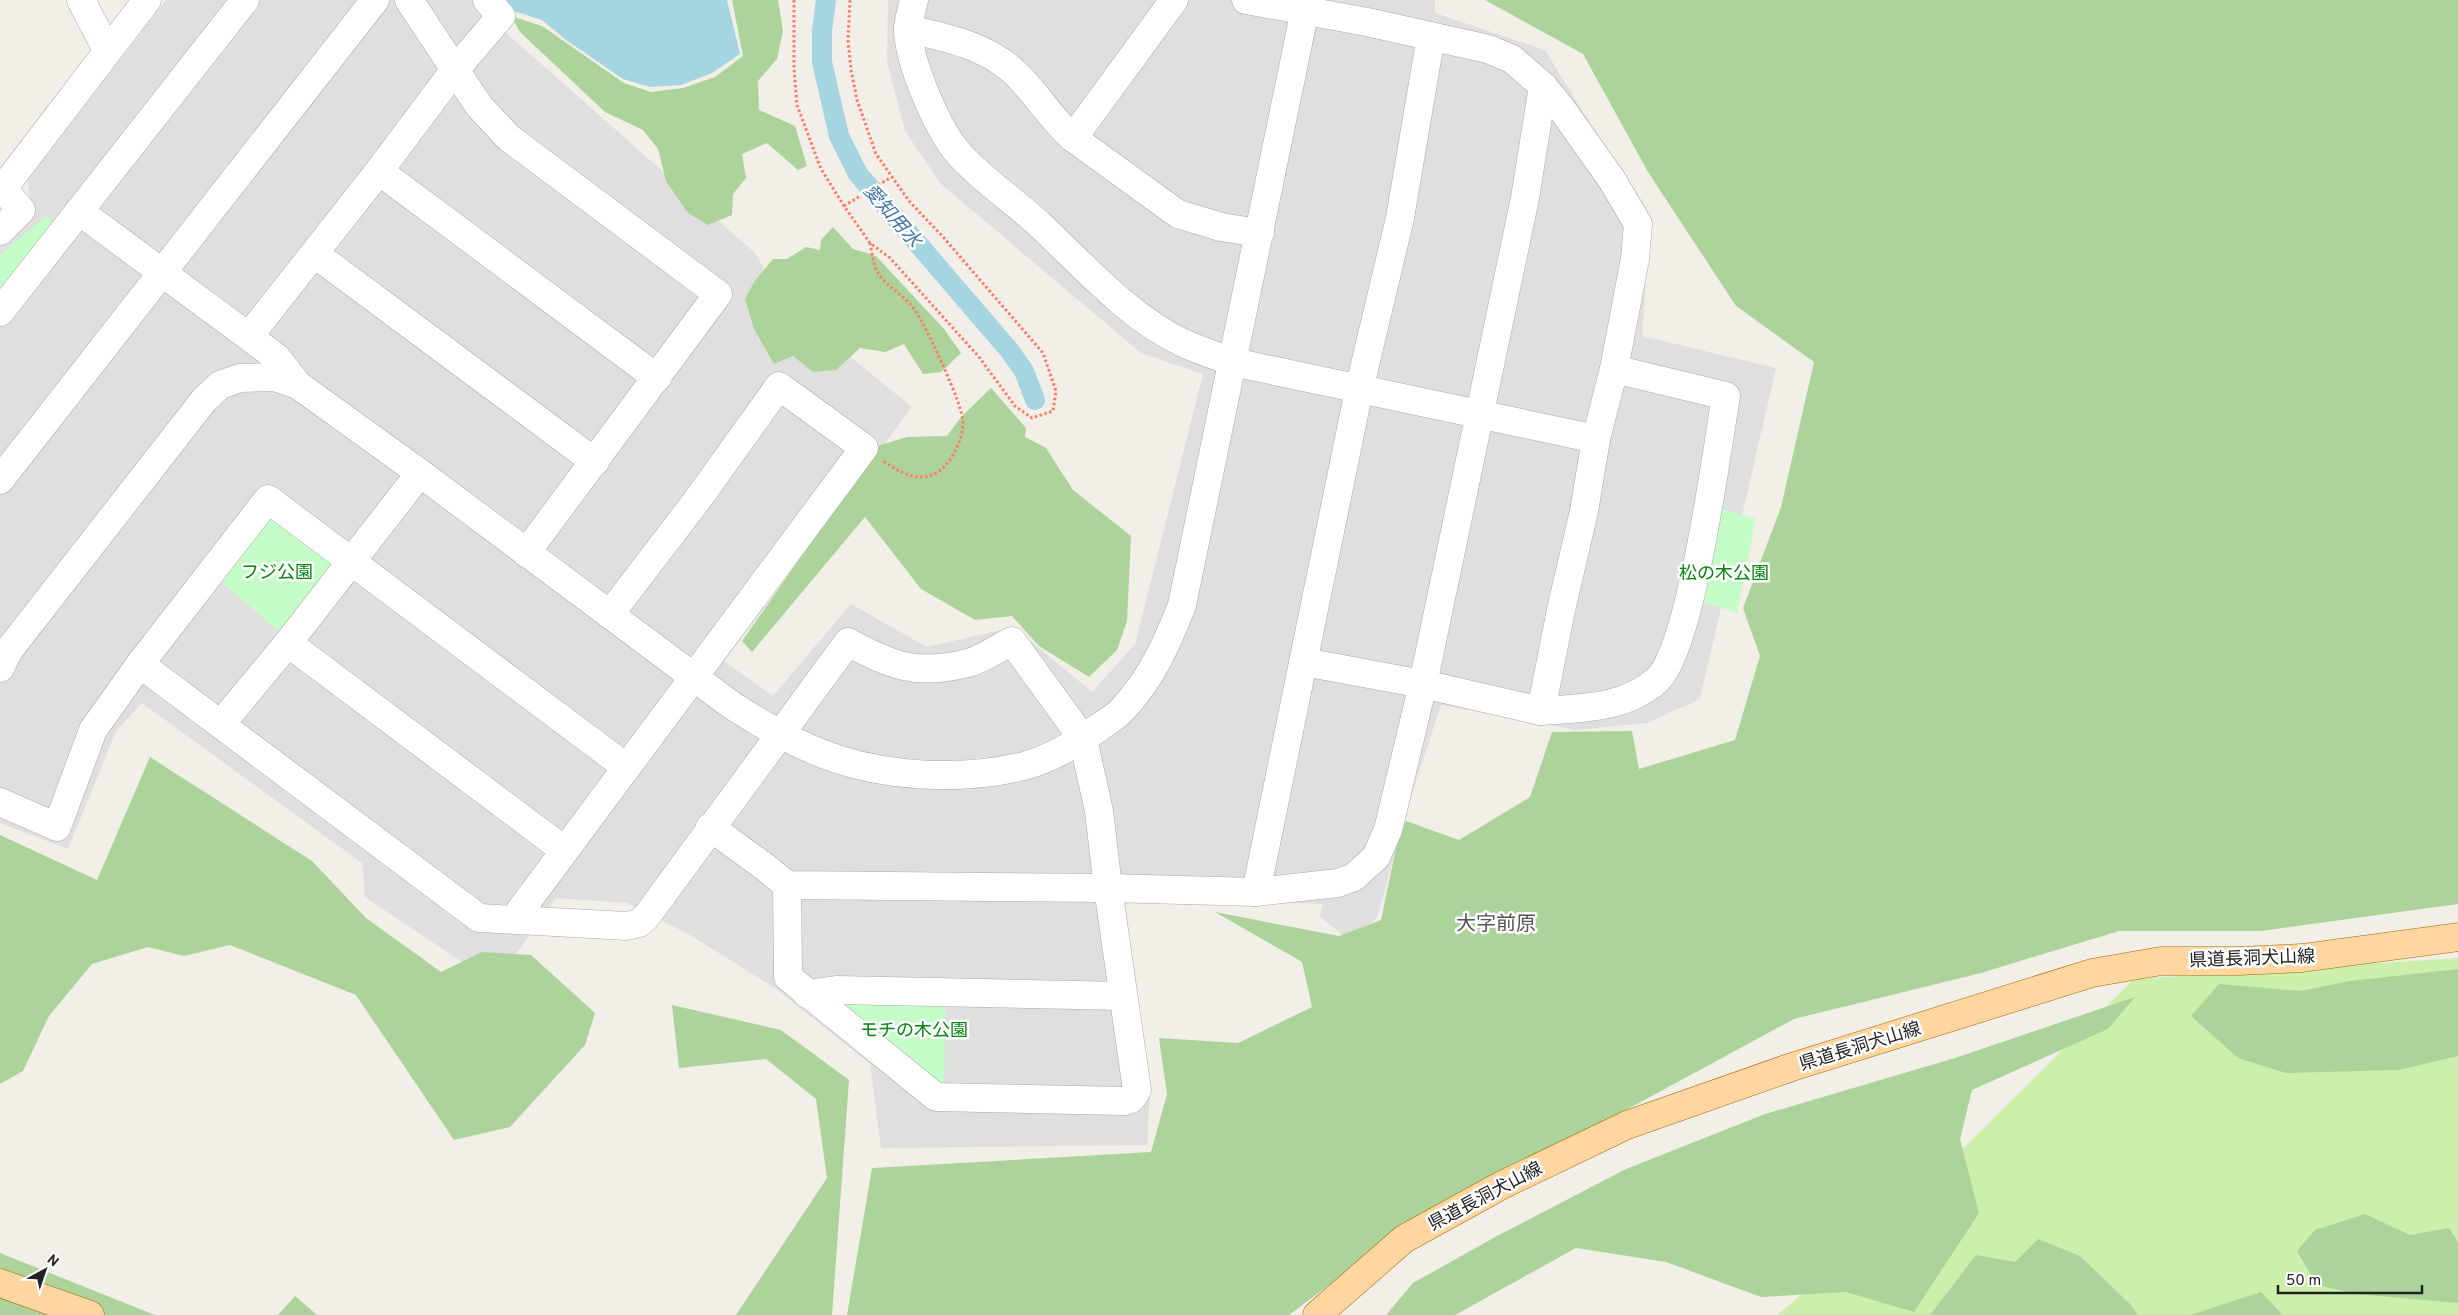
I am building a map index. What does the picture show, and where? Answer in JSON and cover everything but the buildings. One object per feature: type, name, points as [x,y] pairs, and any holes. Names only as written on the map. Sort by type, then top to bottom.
[{"type":"main road","name":"県道長洞犬山線","points":[[1317,1315],[1404,1240],[1502,1185],[1627,1125],[1792,1067],[2092,973],[2161,960],[2239,962],[2302,958],[2458,937]]},
{"type":"main road","points":[[0,1283],[90,1315]]},
{"type":"street","points":[[81,0],[107,50]]},
{"type":"street","points":[[0,231],[21,210],[2,186],[147,0]]},
{"type":"street","points":[[0,312],[245,0]]},
{"type":"street","points":[[0,480],[375,0]]},
{"type":"street","points":[[409,0],[454,71],[479,106],[509,138],[718,294],[526,553]]},
{"type":"street","points":[[250,336],[379,172],[454,71],[501,16],[487,0]]},
{"type":"street","points":[[914,0],[908,29],[912,52],[925,93],[946,137],[960,155],[1040,225],[1094,278],[1141,318],[1183,343],[1233,362],[1596,439]]},
{"type":"street","points":[[1073,138],[1174,0]]},
{"type":"street","points":[[1246,0],[1306,5],[1488,50],[1512,59],[1543,86],[1612,180],[1638,224],[1635,259],[1614,369],[1596,439],[1584,511],[1561,610],[1541,711]]},
{"type":"street","points":[[79,211],[232,326],[250,336],[276,357],[298,385],[420,473],[730,704],[780,736],[838,759],[878,769],[918,774],[978,774],[1026,765],[1083,738],[1121,712],[1144,684],[1167,644],[1182,605],[1306,5]]},
{"type":"street","points":[[908,29],[960,41],[989,54],[1021,78],[1061,127],[1073,138],[1178,214],[1222,227],[1260,232]]},
{"type":"street","points":[[1256,892],[1359,390],[1400,218],[1431,36]]},
{"type":"street","points":[[710,827],[766,867],[786,885],[1108,888],[1256,892],[1338,883],[1354,877],[1376,857],[1388,830],[1423,684],[1525,198],[1543,86]]},
{"type":"street","points":[[379,172],[657,378]]},
{"type":"street","points":[[315,254],[595,462]]},
{"type":"street","points":[[1304,662],[1423,684],[1541,711],[1606,706],[1642,692],[1658,680],[1678,639],[1704,530],[1726,396],[1614,369]]},
{"type":"street","points":[[0,668],[9,650],[204,400],[220,385],[240,378],[275,377],[298,385]]},
{"type":"street","points":[[514,919],[626,767],[695,678],[864,448],[779,386],[698,499],[610,614]]},
{"type":"street","points":[[220,724],[288,643],[420,473]]},
{"type":"street","points":[[0,802],[57,827],[93,730],[140,664],[268,499],[626,767]]},
{"type":"street","points":[[140,664],[479,918],[627,926],[639,923],[780,736],[848,642],[884,662],[920,670],[969,663],[1012,641],[1083,738],[1099,811],[1137,1090],[1131,1099],[1124,1101],[936,1097],[788,978],[786,885]]},
{"type":"street","points":[[288,643],[564,850]]},
{"type":"street","points":[[807,994],[836,990],[1123,996]]},
{"type":"path","points":[[794,0],[794,68],[797,105],[821,169],[844,206],[870,243],[890,258],[979,357],[1015,406],[1032,418],[1053,411],[1056,391],[1043,353],[890,178],[876,154],[857,100],[848,40],[850,0]]},
{"type":"path","points":[[844,206],[890,178]]},
{"type":"path","points":[[864,448],[910,476],[927,477],[944,468],[952,458],[963,424],[962,412],[952,387],[915,310],[877,272],[870,243]]},
{"type":"shaded area","points":[[166,0],[479,0],[504,31],[755,253],[784,303],[912,407],[724,661],[773,696],[851,604],[927,647],[1014,627],[1092,692],[1135,644],[1203,374],[1141,353],[941,184],[905,131],[887,61],[888,0],[1435,0],[1435,13],[1545,50],[1650,220],[1642,336],[1776,368],[1700,699],[1647,723],[1576,730],[1441,705],[1406,812],[1377,918],[1348,939],[1320,917],[1323,904],[1137,897],[1124,906],[1150,1096],[1147,1145],[881,1148],[870,1064],[775,988],[690,935],[627,903],[556,898],[495,984],[365,897],[362,863],[142,703],[116,731],[68,849],[0,823],[0,242],[31,214],[28,179]]},
{"type":"green space","points":[[732,0],[778,0],[783,31],[777,59],[758,81],[759,110],[795,126],[807,166],[798,170],[767,143],[742,154],[746,178],[733,194],[732,215],[708,225],[688,213],[666,181],[658,149],[643,130],[605,112],[520,32],[511,16],[542,26],[624,83],[651,92],[683,88],[715,77],[743,56]]},
{"type":"green space","points":[[1485,0],[2458,0],[2458,904],[2261,931],[2119,931],[1981,973],[1794,1019],[1397,1234],[1289,1315],[847,1315],[872,1168],[1151,1152],[1167,1094],[1159,1038],[1238,1043],[1312,1007],[1302,962],[1215,912],[1339,936],[1381,920],[1396,848],[1406,821],[1459,840],[1530,797],[1552,732],[1632,731],[1639,769],[1735,740],[1760,656],[1743,608],[1781,507],[1814,362],[1736,306],[1648,172],[1583,54]]},
{"type":"green space","points":[[46,216],[56,224],[0,297],[0,255]]},
{"type":"green space","points":[[833,227],[853,249],[876,256],[944,329],[961,353],[941,372],[923,374],[904,344],[885,352],[860,348],[836,370],[813,372],[793,356],[774,364],[754,329],[745,299],[754,282],[773,259],[787,259],[806,247],[820,250],[821,240]]},
{"type":"green space","points":[[991,388],[1026,428],[1025,437],[1046,448],[1073,490],[1131,536],[1127,621],[1117,650],[1089,677],[1039,646],[1012,616],[975,620],[921,589],[865,517],[752,652],[742,641],[853,483],[874,447],[907,437],[947,436],[961,417]]},
{"type":"green space","name":"松の木公園","points":[[1718,508],[1756,519],[1737,613],[1697,600]]},
{"type":"green space","name":"フジ公園","points":[[270,513],[333,560],[335,569],[282,634],[217,578]]},
{"type":"green space","points":[[150,757],[312,861],[366,918],[441,972],[482,952],[531,955],[595,1013],[585,1045],[510,1127],[454,1140],[356,995],[230,945],[184,956],[148,947],[92,964],[49,1016],[23,1071],[0,1084],[0,835],[97,880]]},
{"type":"green space","points":[[2458,958],[2458,1315],[1777,1315],[1893,1218],[2134,979]]},
{"type":"green space","points":[[2458,969],[2458,1056],[2399,1070],[2286,1073],[2238,1058],[2191,1016],[2219,984],[2301,991],[2350,981]]},
{"type":"green space","points":[[2135,997],[2108,1029],[1972,1090],[1960,1139],[1979,1213],[1914,1312],[1846,1292],[1761,1297],[1666,1262],[1576,1248],[1455,1315],[1386,1315],[1413,1283],[1497,1236],[1626,1169],[1765,1114],[1955,1058]]},
{"type":"green space","name":"モチの木公園","points":[[945,999],[944,1091],[822,1001]]},
{"type":"green space","points":[[672,1005],[781,1030],[849,1080],[832,1315],[736,1315],[827,1178],[816,1099],[766,1059],[679,1068]]},
{"type":"green space","points":[[2365,1214],[2410,1235],[2449,1228],[2458,1242],[2458,1303],[2356,1294],[2317,1285],[2297,1251],[2315,1230]]},
{"type":"green space","points":[[2038,1239],[2080,1256],[2130,1304],[2138,1315],[1930,1315],[1976,1255],[2015,1262]]},
{"type":"green space","points":[[0,1253],[155,1315],[0,1315]]},
{"type":"green space","points":[[2261,1292],[2283,1315],[2190,1315]]},
{"type":"green space","points":[[295,1296],[317,1315],[278,1315]]},
{"type":"water","points":[[502,0],[727,0],[740,54],[712,73],[681,85],[650,87],[623,79],[566,40],[542,20],[507,9]]},
{"type":"waterway","name":"愛知用水","points":[[826,0],[822,31],[822,62],[839,136],[858,174],[1009,350],[1024,371],[1035,400]]},
{"type":"district","name":"大字前原","points":[[1496,923]]}]
